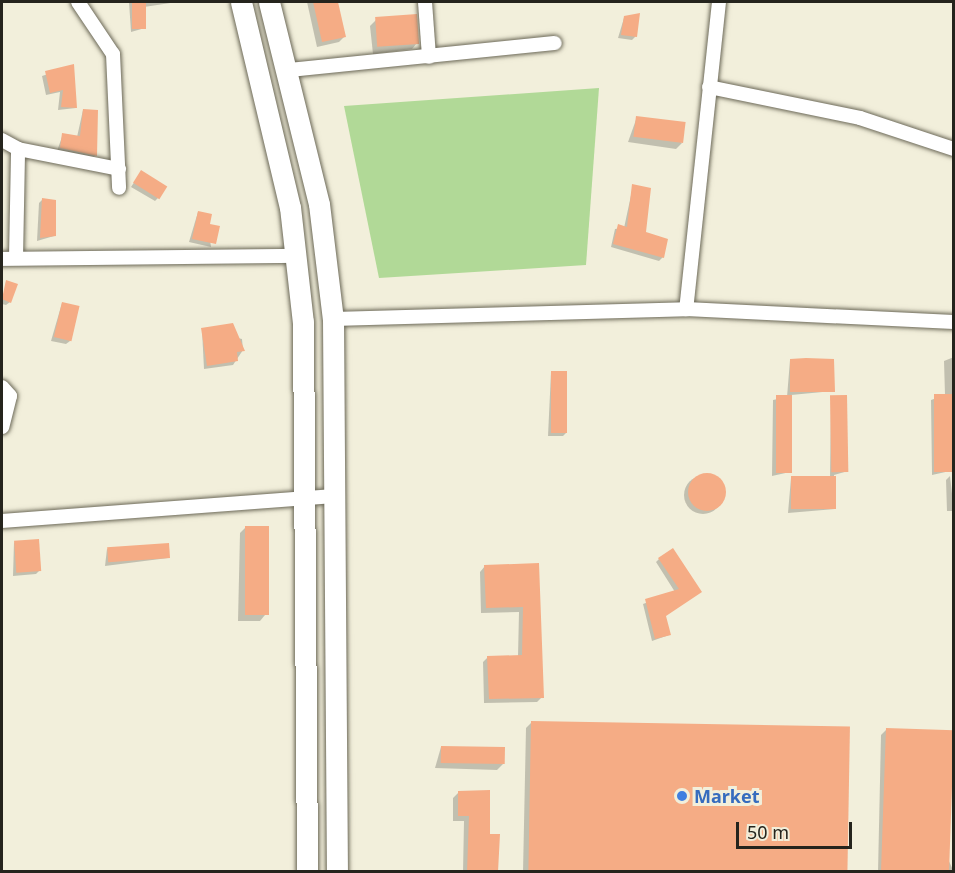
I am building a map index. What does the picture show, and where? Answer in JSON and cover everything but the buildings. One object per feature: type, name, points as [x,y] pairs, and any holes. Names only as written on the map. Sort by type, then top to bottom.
[{"type":"main road","points":[[241,2],[276,132],[296,256],[303,322],[308,756],[307,872]]},
{"type":"main road","points":[[269,2],[289,70],[319,204],[333,319],[337,496],[337,872]]},
{"type":"main road","points":[[308,756],[337,754]]},
{"type":"street","points":[[78,2],[113,54],[119,188]]},
{"type":"street","points":[[426,2],[429,57]]},
{"type":"street","points":[[686,309],[719,2]]},
{"type":"street","points":[[289,70],[555,43]]},
{"type":"street","points":[[710,87],[861,118],[954,149]]},
{"type":"street","points":[[2,140],[18,149],[119,170]]},
{"type":"street","points":[[16,258],[18,149]]},
{"type":"street","points":[[2,260],[16,258],[296,256]]},
{"type":"street","points":[[333,319],[686,309],[954,322]]},
{"type":"street","points":[[2,387],[10,396],[2,427]]},
{"type":"street","points":[[2,520],[337,496]]},
{"type":"green space","points":[[599,88],[586,265],[379,278],[344,106]]},
{"type":"place","name":"Market","points":[[682,796]]}]
